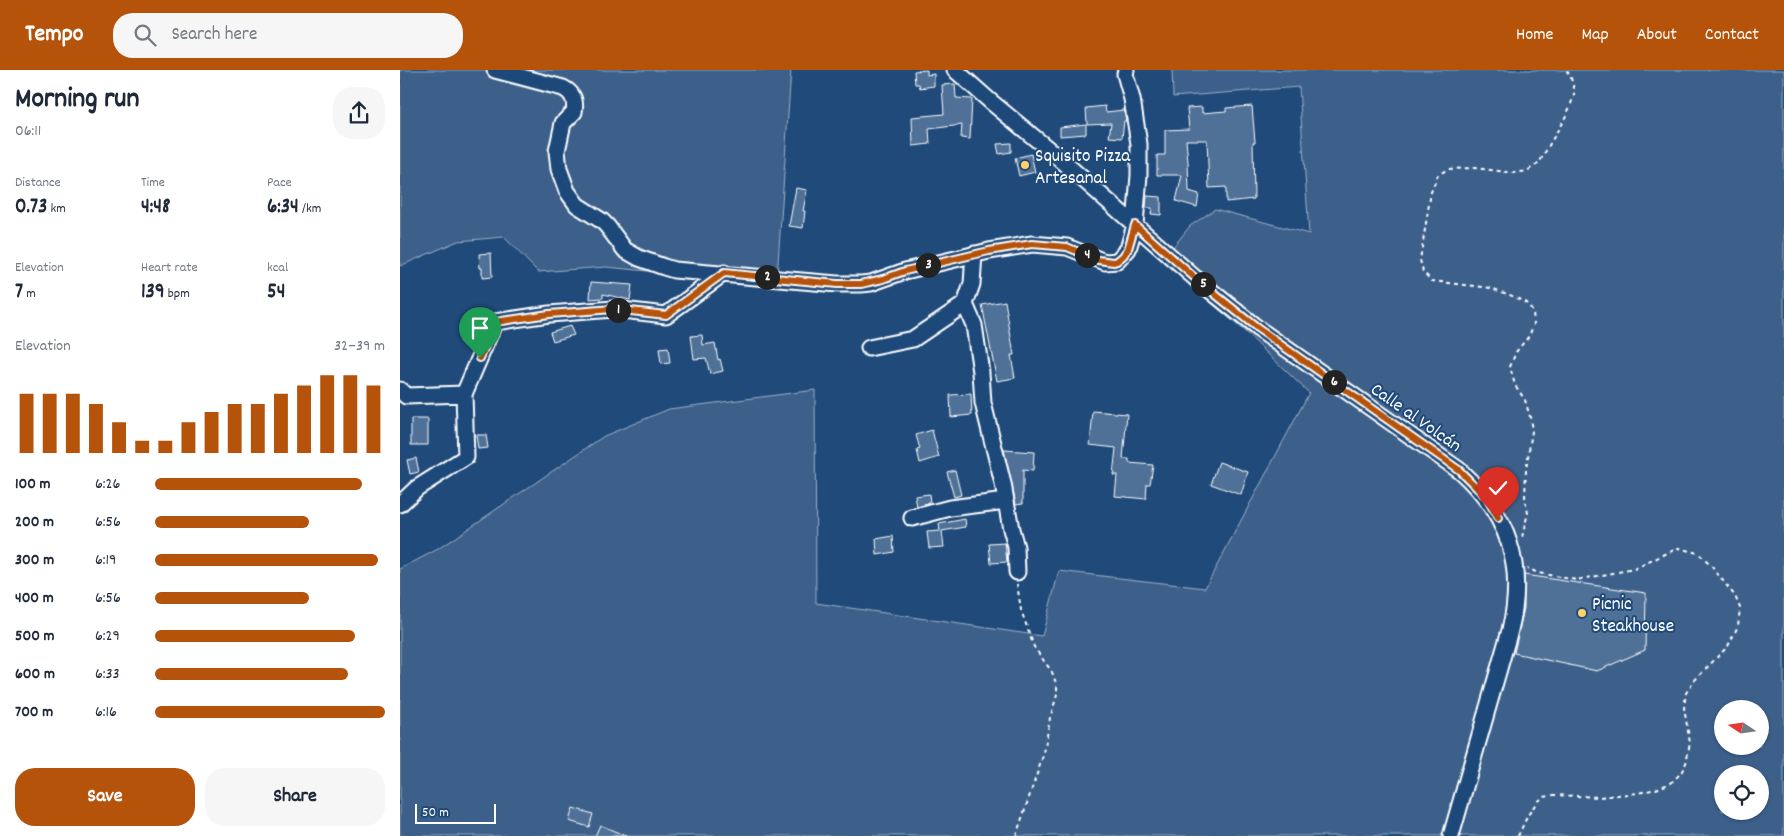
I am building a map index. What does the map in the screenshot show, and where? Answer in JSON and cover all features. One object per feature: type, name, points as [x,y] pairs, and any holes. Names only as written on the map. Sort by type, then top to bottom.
[{"type":"street","points":[[495,70],[563,88],[571,94],[574,99],[574,112],[563,123],[558,151],[561,178],[577,205],[602,221],[625,250],[639,258],[664,267],[837,284],[872,282],[905,271],[974,254],[1032,244],[1067,247],[1098,260],[1117,261],[1128,249],[1135,225],[1139,174],[1139,144],[1132,99],[1125,74],[1126,70]]},
{"type":"street","name":"Calle al Volcán","points":[[956,70],[1017,121],[1195,278],[1257,328],[1459,470],[1478,488],[1494,509],[1510,545],[1514,562],[1516,589],[1514,617],[1451,836]]},
{"type":"street","points":[[869,348],[914,339],[965,304],[972,284],[974,254]]},
{"type":"street","points":[[400,504],[417,488],[466,457],[464,394],[495,322],[549,314],[613,309],[666,315],[724,273]]},
{"type":"street","points":[[965,304],[974,325],[981,372],[983,404],[1016,547],[1016,572]]},
{"type":"street","points":[[400,390],[406,396],[464,394]]},
{"type":"street","points":[[912,518],[950,508],[1006,501]]},
{"type":"path","points":[[1521,539],[1528,512],[1525,499],[1526,470],[1532,431],[1525,400],[1515,385],[1510,367],[1516,352],[1529,336],[1534,324],[1533,311],[1526,303],[1491,288],[1432,281],[1422,272],[1420,260],[1431,192],[1438,175],[1448,169],[1474,168],[1514,173],[1526,172],[1539,163],[1567,114],[1574,96],[1570,75],[1566,70]]},
{"type":"path","points":[[1514,562],[1538,574],[1576,580],[1634,569],[1678,548],[1698,553],[1712,566],[1735,596],[1740,608],[1738,626],[1728,646],[1694,680],[1686,693],[1684,708],[1690,743],[1686,763],[1681,773],[1671,783],[1656,790],[1599,797],[1554,795],[1544,797],[1528,816],[1518,836]]},
{"type":"path","points":[[1016,572],[1021,610],[1034,647],[1052,672],[1057,686],[1057,695],[1050,718],[1044,753],[1016,836]]},
{"type":"shaded area","points":[[400,70],[791,70],[777,278],[699,276],[606,267],[538,272],[504,237],[458,241],[400,266]]},
{"type":"shaded area","points":[[1172,70],[1784,70],[1784,836],[400,836],[400,569],[438,549],[604,436],[669,409],[815,390],[816,603],[1042,636],[1059,571],[1205,588],[1309,393],[1243,330],[1162,261],[1190,226],[1215,209],[1309,234],[1299,87],[1173,97]]},
{"type":"building","points":[[927,70],[927,75],[934,74],[934,86],[920,88],[919,84],[915,84],[914,71]]},
{"type":"building","points":[[955,84],[956,98],[972,99],[970,139],[961,138],[962,125],[929,129],[930,144],[913,146],[912,117],[944,114],[942,85]]},
{"type":"building","points":[[1105,106],[1106,112],[1124,110],[1126,121],[1124,121],[1122,138],[1109,137],[1111,123],[1087,124],[1086,108]]},
{"type":"building","points":[[1252,106],[1255,142],[1253,142],[1254,199],[1226,202],[1226,187],[1209,188],[1207,140],[1186,140],[1189,191],[1199,194],[1197,207],[1176,201],[1182,175],[1157,175],[1157,155],[1165,155],[1165,130],[1189,129],[1187,108],[1202,107],[1202,113],[1226,111],[1226,108]]},
{"type":"building","points":[[1086,124],[1086,134],[1060,136],[1060,127]]},
{"type":"building","points":[[1011,143],[1011,152],[999,154],[997,144]]},
{"type":"building","name":"Squisito Pizza Artesanal","points":[[1031,154],[1035,172],[1019,176],[1015,158]]},
{"type":"building","points":[[796,188],[807,190],[803,211],[805,211],[803,228],[789,226]]},
{"type":"building","points":[[1147,196],[1161,197],[1161,215],[1151,214],[1152,208],[1146,208]]},
{"type":"building","points":[[491,253],[492,277],[482,278],[479,254]]},
{"type":"building","points":[[591,282],[632,285],[630,300],[603,294],[603,298],[590,299]]},
{"type":"building","points":[[1005,301],[1014,355],[1011,355],[1015,378],[997,381],[982,305]]},
{"type":"building","points":[[570,326],[574,335],[553,341],[550,332]]},
{"type":"building","points":[[702,335],[703,345],[715,343],[718,360],[720,359],[723,371],[710,374],[706,358],[694,359],[691,336]]},
{"type":"building","points":[[668,348],[670,363],[661,364],[659,349]]},
{"type":"building","points":[[971,394],[972,415],[951,417],[950,395]]},
{"type":"building","points":[[1093,411],[1127,414],[1123,459],[1129,459],[1129,463],[1153,465],[1150,484],[1147,484],[1146,499],[1115,496],[1117,475],[1113,475],[1116,448],[1090,445]]},
{"type":"building","points":[[411,419],[428,419],[428,445],[411,445]]},
{"type":"building","points":[[932,430],[939,457],[920,463],[917,450],[920,449],[916,435]]},
{"type":"building","points":[[476,435],[486,435],[488,448],[478,449]]},
{"type":"building","points":[[1004,450],[1034,452],[1033,471],[1023,470],[1023,503],[1016,504]]},
{"type":"building","points":[[416,458],[419,472],[410,474],[407,460]]},
{"type":"building","points":[[1219,462],[1248,472],[1241,495],[1211,484]]},
{"type":"building","points":[[955,470],[961,495],[954,497],[947,472]]},
{"type":"building","points":[[929,494],[930,503],[917,507],[915,496]]},
{"type":"building","points":[[965,519],[966,527],[942,531],[944,547],[929,548],[927,532],[940,531],[939,524]]},
{"type":"building","points":[[893,536],[894,552],[877,555],[876,539]]},
{"type":"building","points":[[1005,543],[1007,562],[991,563],[989,544]]},
{"type":"building","name":"Picnic Steakhouse","points":[[1524,575],[1646,593],[1645,650],[1597,671],[1514,653],[1524,608]]},
{"type":"building","points":[[573,808],[593,814],[589,827],[569,821]]},
{"type":"building","points":[[600,825],[626,836],[595,836]]},
{"type":"place","name":"Squisito Pizza Artesanal","points":[[1025,165]]},
{"type":"place","name":"Picnic Steakhouse","points":[[1582,613]]},
{"type":"route","points":[[480,358],[495,322],[549,314],[613,309],[666,315],[724,273],[837,284],[861,284],[905,271],[989,251],[1032,244],[1067,247],[1098,260],[1114,262],[1123,256],[1128,249],[1135,225],[1195,278],[1257,328],[1459,470],[1487,498],[1498,518]]}]
